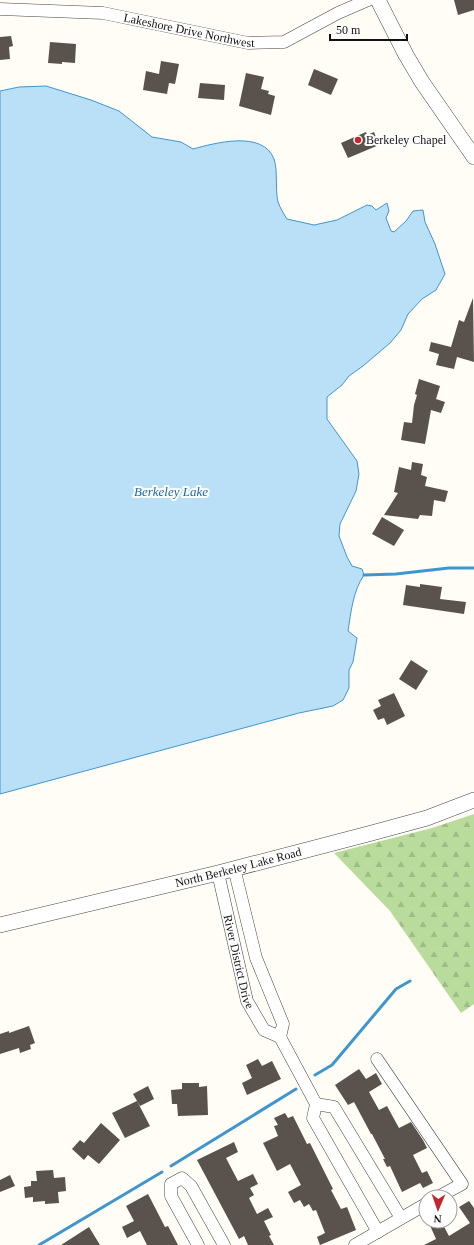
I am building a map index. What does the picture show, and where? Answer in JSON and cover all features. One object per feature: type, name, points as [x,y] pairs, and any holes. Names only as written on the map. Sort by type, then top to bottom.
[{"type":"street","name":"Lakeshore Drive Northwest","points":[[0,9],[102,12],[248,43],[284,42],[338,13],[368,0]]},
{"type":"street","points":[[378,0],[406,55],[422,82],[474,157]]},
{"type":"street","name":"North Berkeley Lake Road","points":[[0,924],[218,873],[427,818],[474,800]]},
{"type":"street","name":"River District Drive","points":[[234,868],[257,960],[283,1024],[280,1037]]},
{"type":"street","name":"River District Drive","points":[[218,873],[247,1001],[264,1030],[280,1037],[316,1104],[313,1118],[378,1232]]},
{"type":"street","points":[[239,965],[257,960]]},
{"type":"street","points":[[377,1059],[462,1184],[453,1189]]},
{"type":"street","points":[[316,1104],[334,1107],[401,1218]]},
{"type":"street","points":[[198,1245],[171,1196],[171,1184],[182,1178],[191,1186],[224,1245]]},
{"type":"street","points":[[355,1245],[418,1208]]},
{"type":"green space","points":[[474,814],[474,1004],[461,1013],[390,911],[334,853],[432,828]]},
{"type":"water","name":"Berkeley Lake","points":[[46,86],[91,100],[119,111],[152,137],[181,142],[193,149],[213,144],[238,141],[260,144],[268,150],[274,159],[278,202],[287,219],[314,225],[337,220],[367,205],[372,206],[376,210],[387,203],[389,211],[386,218],[391,231],[394,232],[406,221],[413,211],[423,210],[425,222],[435,244],[445,274],[436,290],[422,299],[408,314],[401,330],[390,343],[349,376],[342,385],[327,397],[327,419],[357,461],[359,474],[356,491],[340,524],[339,536],[352,566],[362,569],[364,575],[357,588],[350,616],[348,631],[357,638],[353,662],[349,670],[349,688],[343,700],[333,706],[299,713],[0,794],[0,91],[19,87]]},
{"type":"building","points":[[454,0],[474,0],[474,10],[458,15]]},
{"type":"building","points":[[11,36],[13,46],[9,47],[10,59],[0,60],[0,37]]},
{"type":"building","points":[[50,42],[76,44],[75,63],[48,63]]},
{"type":"building","points":[[161,61],[179,64],[175,84],[169,83],[167,94],[143,90],[146,71],[159,74]]},
{"type":"building","points":[[314,69],[338,79],[331,95],[308,85]]},
{"type":"building","points":[[246,73],[264,77],[261,89],[269,91],[268,94],[275,96],[271,115],[239,106]]},
{"type":"building","points":[[200,83],[225,85],[224,100],[198,98]]},
{"type":"building","points":[[366,132],[367,135],[374,132],[379,145],[348,158],[341,143]]},
{"type":"building","points":[[473,298],[474,362],[457,357],[454,369],[436,365],[439,354],[429,351],[431,342],[451,347],[459,320],[464,322]]},
{"type":"building","points":[[419,379],[440,386],[436,399],[445,402],[441,413],[431,410],[425,444],[401,440],[404,422],[412,423],[417,395],[415,394]]},
{"type":"building","points":[[412,462],[423,464],[421,475],[427,477],[425,486],[448,491],[445,502],[434,500],[432,516],[420,515],[418,519],[384,515],[398,493],[394,492],[399,467],[411,470]]},
{"type":"building","points":[[382,517],[404,530],[394,546],[372,534]]},
{"type":"building","points":[[420,584],[442,587],[440,599],[466,602],[464,614],[403,605],[406,585],[420,587]]},
{"type":"building","points":[[411,660],[428,671],[416,690],[399,679]]},
{"type":"building","points":[[394,693],[405,716],[387,725],[384,718],[378,720],[373,710],[381,706],[378,700]]},
{"type":"building","points":[[29,1026],[35,1043],[30,1045],[31,1049],[20,1053],[19,1048],[0,1054],[0,1034],[9,1031],[9,1033]]},
{"type":"building","points":[[258,1059],[262,1066],[272,1061],[281,1079],[247,1095],[242,1083],[252,1078],[246,1065]]},
{"type":"building","points":[[359,1069],[366,1079],[376,1073],[382,1084],[369,1092],[379,1110],[387,1106],[399,1128],[411,1122],[423,1140],[427,1148],[413,1155],[422,1173],[427,1171],[433,1183],[423,1188],[420,1183],[402,1192],[390,1166],[387,1167],[383,1159],[385,1159],[354,1102],[348,1105],[335,1085]]},
{"type":"building","points":[[182,1083],[199,1083],[199,1087],[207,1086],[208,1115],[178,1116],[177,1104],[172,1104],[171,1090],[182,1089]]},
{"type":"building","points":[[148,1086],[154,1099],[140,1106],[133,1094]]},
{"type":"building","points":[[137,1101],[150,1126],[125,1138],[112,1113]]},
{"type":"building","points":[[285,1113],[288,1118],[293,1116],[307,1144],[310,1143],[333,1189],[331,1190],[341,1209],[347,1207],[356,1230],[320,1245],[317,1237],[325,1233],[316,1210],[313,1211],[309,1204],[304,1207],[300,1200],[294,1203],[288,1192],[301,1185],[290,1164],[277,1171],[263,1143],[278,1136],[274,1126],[278,1125],[274,1118]]},
{"type":"building","points":[[101,1123],[120,1140],[99,1164],[88,1155],[84,1160],[72,1149],[80,1140],[84,1143]]},
{"type":"building","points":[[234,1142],[238,1152],[226,1158],[238,1181],[253,1174],[258,1184],[250,1188],[254,1195],[249,1198],[257,1214],[268,1208],[273,1217],[264,1221],[274,1245],[248,1245],[244,1236],[239,1239],[197,1160]]},
{"type":"building","points":[[53,1170],[54,1178],[65,1177],[66,1191],[58,1192],[59,1203],[45,1204],[45,1201],[33,1202],[33,1197],[25,1198],[24,1187],[31,1186],[31,1181],[37,1181],[36,1171]]},
{"type":"building","points":[[10,1175],[15,1186],[0,1192],[0,1180]]},
{"type":"building","points":[[148,1194],[165,1227],[168,1226],[178,1245],[147,1245],[140,1231],[127,1238],[122,1227],[134,1221],[126,1206]]},
{"type":"building","points":[[469,1201],[474,1208],[474,1245],[424,1245],[436,1239],[432,1229],[445,1229],[449,1236],[470,1223],[459,1207]]},
{"type":"building","points":[[89,1227],[100,1245],[61,1245]]},
{"type":"waterway","points":[[364,575],[396,574],[449,568],[474,568]]},
{"type":"waterway","points":[[315,1075],[332,1065],[396,989],[410,981]]},
{"type":"waterway","points":[[171,1166],[296,1089]]},
{"type":"waterway","points":[[39,1245],[162,1172]]},
{"type":"place","name":"Berkeley Chapel","points":[[358,140]]}]
